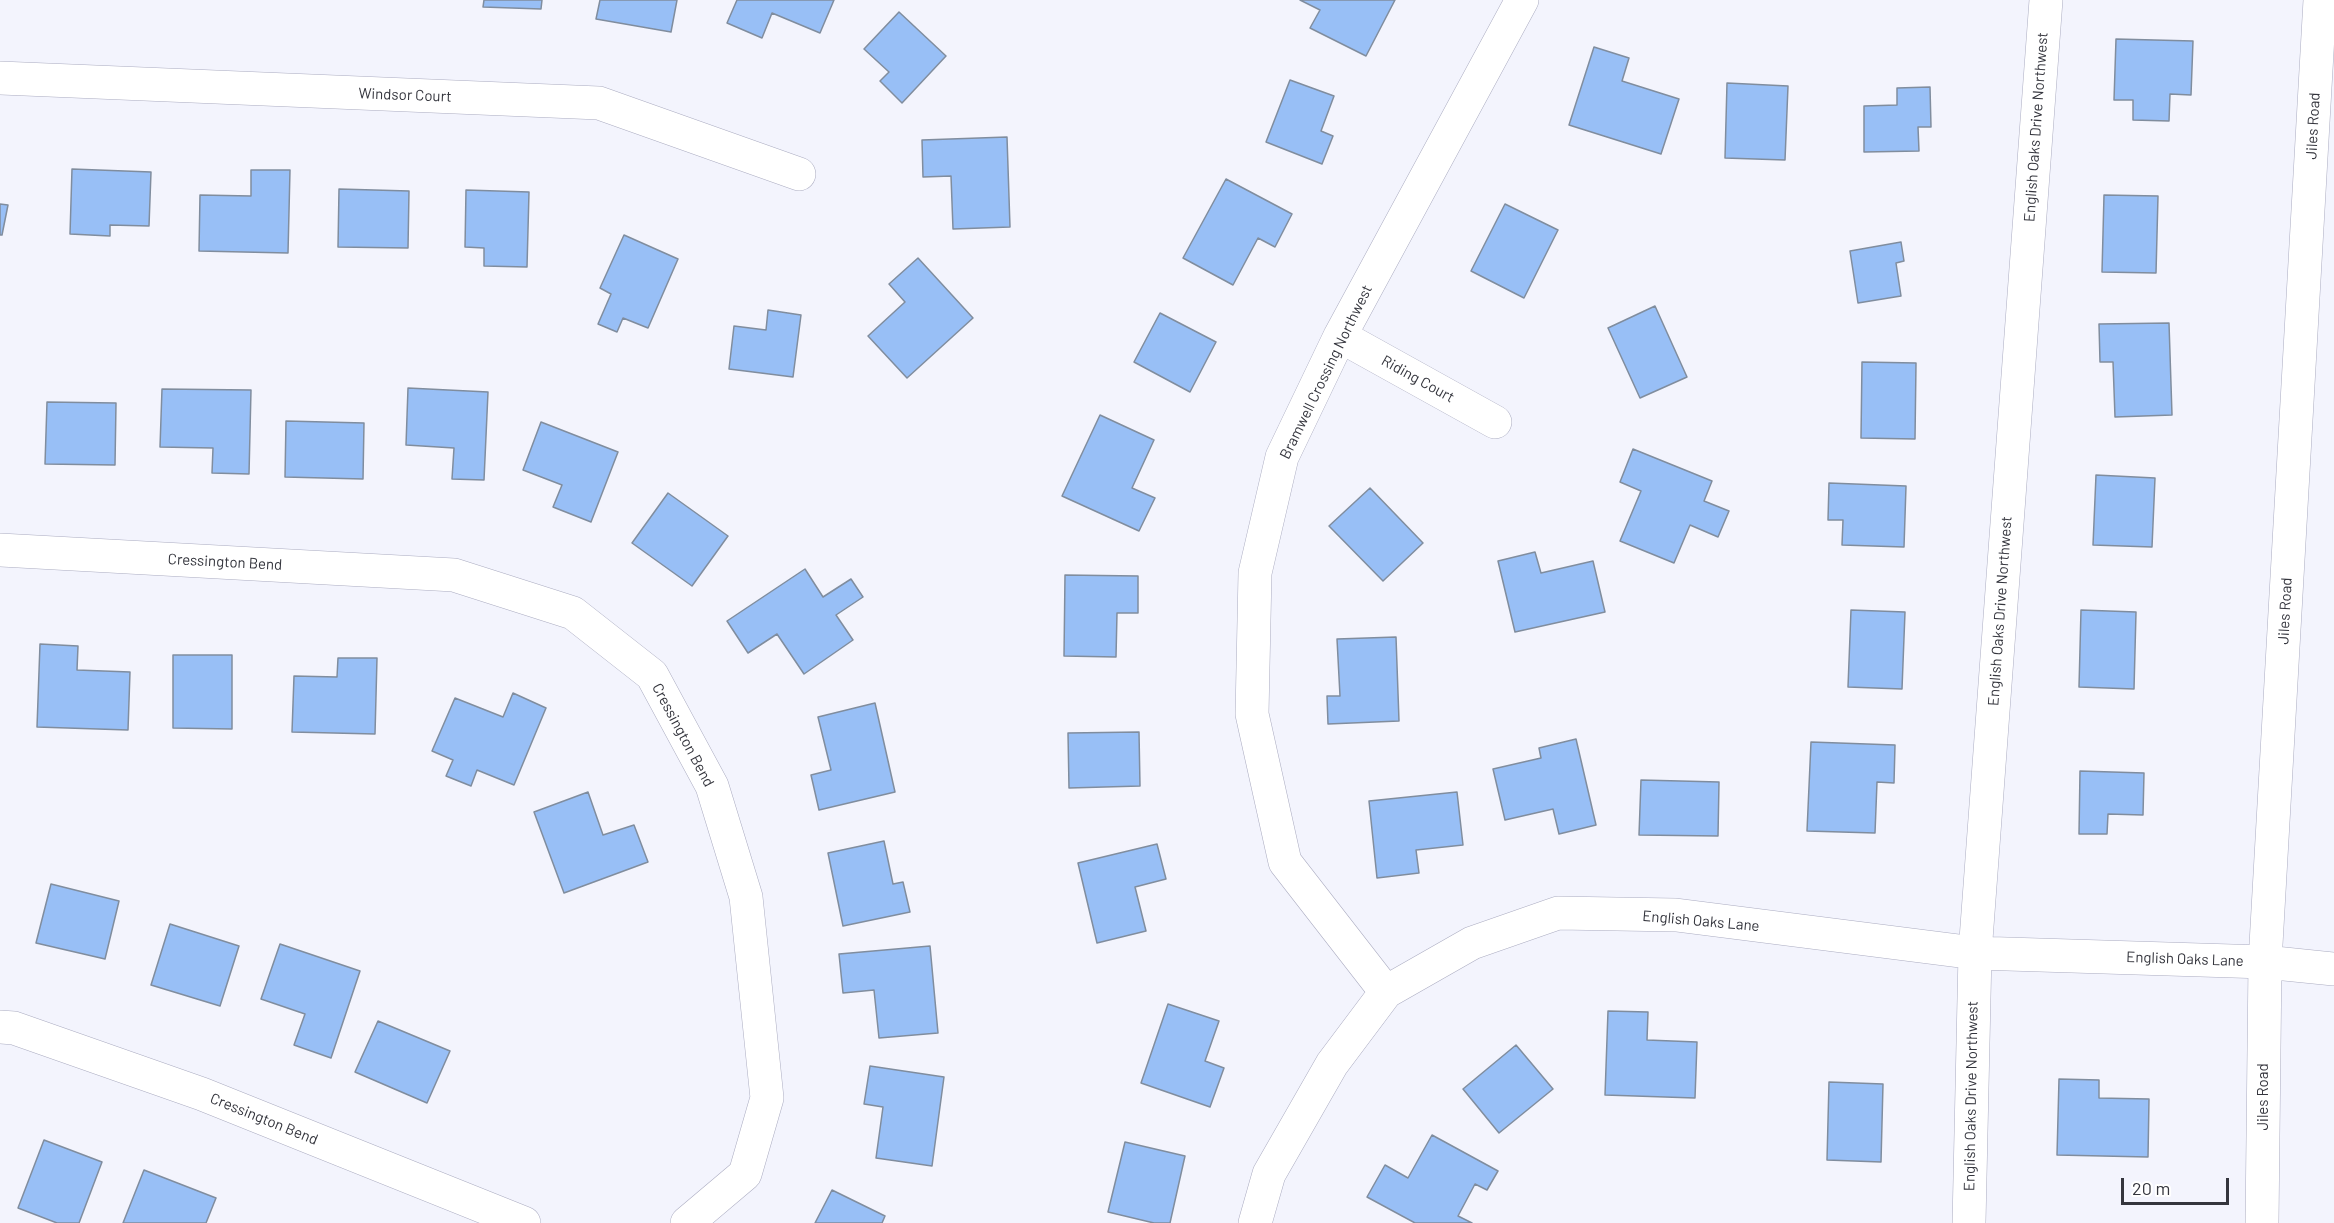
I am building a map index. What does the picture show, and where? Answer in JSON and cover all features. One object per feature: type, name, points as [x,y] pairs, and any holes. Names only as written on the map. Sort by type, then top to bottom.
[{"type":"street","name":"Bramwell Crossing Northwest","points":[[1386,992],[1285,862],[1252,714],[1255,573],[1282,457],[1340,336],[1522,0]]},
{"type":"street","name":"English Oaks Drive Northwest","points":[[1969,1223],[1975,953],[2046,0]]},
{"type":"street","name":"Jiles Road","points":[[2262,1223],[2265,962],[2320,0]]},
{"type":"street","name":"Windsor Court","points":[[0,78],[599,103],[799,174]]},
{"type":"street","name":"Riding Court","points":[[1340,336],[1495,422]]},
{"type":"street","name":"Cressington Bend","points":[[0,550],[454,575],[573,613],[652,675],[712,786],[746,897],[767,1098],[745,1173],[687,1223]]},
{"type":"street","name":"English Oaks Lane","points":[[1255,1223],[1269,1173],[1332,1064],[1386,992],[1472,943],[1558,914],[1676,915],[1975,953],[2265,962],[2334,969]]},
{"type":"street","name":"Cressington Bend","points":[[0,1027],[14,1028],[202,1094],[524,1223]]},
{"type":"building","points":[[484,0],[542,0],[541,9],[483,7]]},
{"type":"building","points":[[600,0],[677,0],[671,32],[596,19]]},
{"type":"building","points":[[737,0],[834,0],[820,33],[772,13],[762,38],[727,23]]},
{"type":"building","points":[[1300,0],[1395,0],[1366,56],[1310,28],[1320,10]]},
{"type":"building","points":[[899,12],[946,56],[902,103],[880,81],[889,72],[864,49]]},
{"type":"building","points":[[2116,39],[2193,41],[2191,95],[2170,94],[2169,121],[2133,120],[2133,100],[2114,100]]},
{"type":"building","points":[[1594,47],[1629,58],[1622,81],[1679,99],[1661,154],[1569,125]]},
{"type":"building","points":[[1290,80],[1334,96],[1321,131],[1333,136],[1322,164],[1266,142]]},
{"type":"building","points":[[1727,83],[1788,86],[1785,160],[1725,158]]},
{"type":"building","points":[[1930,87],[1931,127],[1918,127],[1919,151],[1864,152],[1864,106],[1897,105],[1897,88]]},
{"type":"building","points":[[1007,137],[1010,227],[953,229],[951,176],[923,177],[922,140]]},
{"type":"building","points":[[72,169],[151,172],[149,226],[110,225],[110,236],[70,234]]},
{"type":"building","points":[[251,170],[290,170],[288,253],[199,251],[200,195],[251,196]]},
{"type":"building","points":[[1226,179],[1292,214],[1275,247],[1258,238],[1233,285],[1183,258]]},
{"type":"building","points":[[339,189],[409,191],[408,248],[338,247]]},
{"type":"building","points":[[466,190],[529,192],[527,267],[484,266],[484,248],[465,247]]},
{"type":"building","points":[[2104,195],[2158,196],[2156,273],[2102,272]]},
{"type":"building","points":[[0,204],[8,205],[2,235],[0,235]]},
{"type":"building","points":[[1505,204],[1558,230],[1524,298],[1471,271]]},
{"type":"building","points":[[624,235],[678,259],[648,328],[623,318],[617,332],[598,324],[611,294],[600,288]]},
{"type":"building","points":[[1901,242],[1904,261],[1896,263],[1901,296],[1858,303],[1850,251]]},
{"type":"building","points":[[918,258],[973,318],[907,378],[868,336],[905,302],[889,284]]},
{"type":"building","points":[[1655,306],[1687,377],[1640,398],[1608,328]]},
{"type":"building","points":[[768,310],[801,315],[793,377],[729,369],[734,326],[766,330]]},
{"type":"building","points":[[1160,313],[1216,342],[1190,392],[1134,362]]},
{"type":"building","points":[[2169,323],[2172,415],[2115,417],[2113,362],[2100,362],[2099,324]]},
{"type":"building","points":[[1862,362],[1916,363],[1915,439],[1861,438]]},
{"type":"building","points":[[408,388],[488,392],[484,480],[452,479],[454,448],[406,445]]},
{"type":"building","points":[[162,389],[251,390],[249,474],[212,473],[213,448],[160,447]]},
{"type":"building","points":[[47,402],[116,403],[115,465],[45,464]]},
{"type":"building","points":[[1100,415],[1154,440],[1132,488],[1155,498],[1139,531],[1062,496]]},
{"type":"building","points":[[286,421],[364,423],[363,479],[285,477]]},
{"type":"building","points":[[541,422],[618,452],[591,522],[553,507],[562,485],[523,470]]},
{"type":"building","points":[[1633,449],[1712,481],[1704,501],[1729,511],[1718,537],[1690,525],[1674,563],[1620,541],[1641,491],[1620,482]]},
{"type":"building","points":[[2096,475],[2155,478],[2152,547],[2093,545]]},
{"type":"building","points":[[1829,483],[1906,486],[1904,547],[1842,545],[1843,520],[1828,520]]},
{"type":"building","points":[[1370,488],[1423,543],[1383,581],[1329,526]]},
{"type":"building","points":[[668,493],[728,536],[692,586],[632,543]]},
{"type":"building","points":[[1535,552],[1541,573],[1593,561],[1605,612],[1515,632],[1498,561]]},
{"type":"building","points":[[805,569],[823,597],[851,579],[863,597],[836,615],[853,640],[804,674],[777,634],[748,653],[727,621]]},
{"type":"building","points":[[1065,575],[1138,576],[1138,613],[1117,613],[1116,657],[1064,656]]},
{"type":"building","points":[[1851,610],[1905,612],[1902,689],[1848,687]]},
{"type":"building","points":[[2081,610],[2136,612],[2134,689],[2079,687]]},
{"type":"building","points":[[1396,637],[1399,721],[1328,724],[1327,696],[1340,696],[1337,639]]},
{"type":"building","points":[[40,644],[78,646],[77,670],[130,672],[128,730],[37,727]]},
{"type":"building","points":[[173,655],[232,655],[232,729],[173,728]]},
{"type":"building","points":[[338,658],[377,658],[375,734],[292,732],[294,676],[337,677]]},
{"type":"building","points":[[513,693],[546,708],[514,785],[477,770],[471,786],[446,776],[453,760],[432,751],[455,698],[503,717]]},
{"type":"building","points":[[875,703],[895,792],[819,810],[811,775],[831,770],[818,717]]},
{"type":"building","points":[[1139,732],[1140,786],[1069,788],[1068,733]]},
{"type":"building","points":[[1576,739],[1596,825],[1559,834],[1553,809],[1505,820],[1493,769],[1541,758],[1539,748]]},
{"type":"building","points":[[1811,742],[1895,745],[1894,783],[1877,782],[1875,833],[1807,831]]},
{"type":"building","points":[[2080,771],[2144,773],[2143,815],[2108,814],[2107,834],[2079,834]]},
{"type":"building","points":[[1641,780],[1719,782],[1718,836],[1639,835]]},
{"type":"building","points":[[588,792],[603,835],[634,825],[648,862],[564,893],[534,812]]},
{"type":"building","points":[[1457,792],[1463,845],[1416,850],[1419,873],[1377,878],[1369,801]]},
{"type":"building","points":[[884,841],[893,884],[903,882],[910,912],[843,926],[828,853]]},
{"type":"building","points":[[1157,844],[1166,879],[1135,887],[1146,931],[1097,943],[1078,863]]},
{"type":"building","points":[[51,884],[119,901],[105,959],[36,943]]},
{"type":"building","points":[[170,924],[239,946],[220,1006],[151,985]]},
{"type":"building","points":[[280,944],[360,971],[331,1058],[294,1045],[305,1014],[261,999]]},
{"type":"building","points":[[930,946],[938,1033],[879,1038],[874,990],[843,993],[839,954]]},
{"type":"building","points":[[1168,1004],[1219,1021],[1205,1061],[1224,1068],[1210,1107],[1141,1083]]},
{"type":"building","points":[[1608,1011],[1648,1012],[1647,1040],[1697,1042],[1695,1098],[1605,1095]]},
{"type":"building","points":[[378,1021],[450,1051],[427,1103],[355,1072]]},
{"type":"building","points":[[1516,1045],[1553,1089],[1499,1133],[1463,1089]]},
{"type":"building","points":[[870,1066],[944,1077],[932,1166],[876,1158],[883,1107],[864,1104]]},
{"type":"building","points":[[2059,1079],[2099,1080],[2099,1098],[2149,1099],[2148,1157],[2057,1155]]},
{"type":"building","points":[[1829,1082],[1883,1084],[1881,1162],[1827,1160]]},
{"type":"building","points":[[1432,1135],[1498,1171],[1487,1190],[1475,1184],[1458,1216],[1472,1223],[1415,1223],[1367,1197],[1385,1165],[1408,1178]]},
{"type":"building","points":[[44,1140],[102,1162],[79,1223],[57,1223],[18,1208]]},
{"type":"building","points":[[1125,1142],[1185,1156],[1170,1223],[1154,1223],[1108,1212]]},
{"type":"building","points":[[144,1170],[216,1198],[206,1223],[123,1223]]},
{"type":"building","points":[[832,1190],[885,1216],[882,1223],[815,1223]]}]
